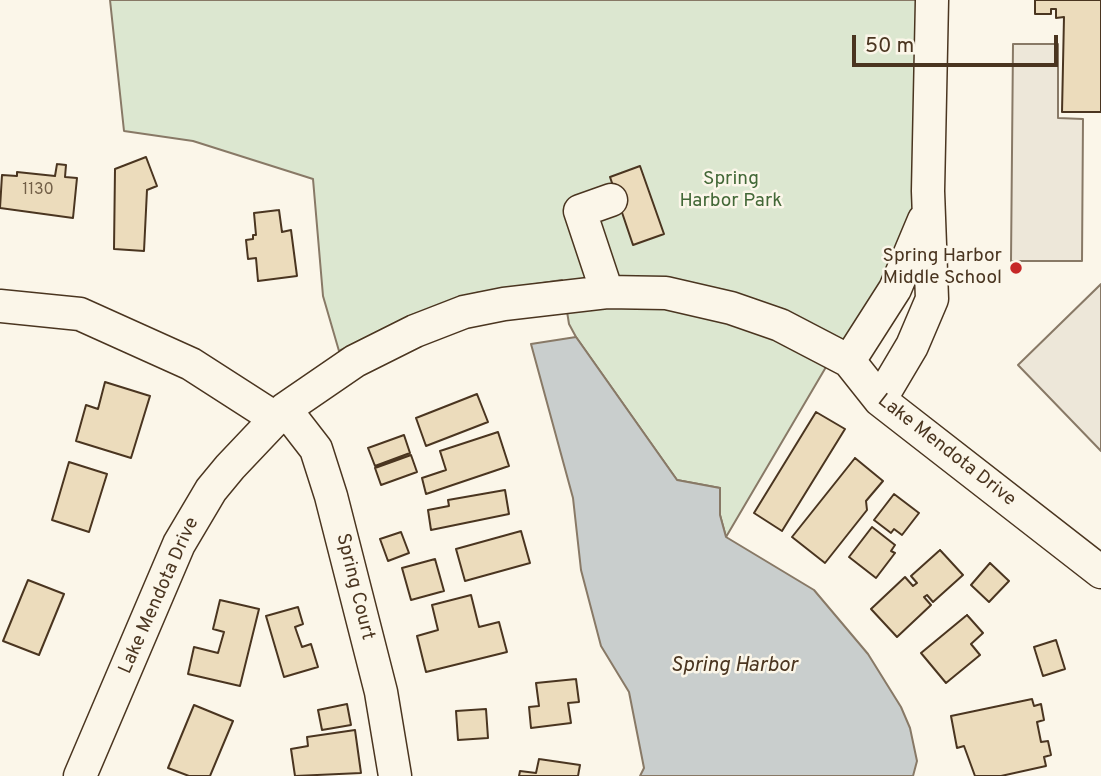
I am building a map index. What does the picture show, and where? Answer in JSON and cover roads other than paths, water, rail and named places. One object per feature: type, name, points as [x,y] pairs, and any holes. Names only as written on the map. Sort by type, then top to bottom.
[{"type":"street","points":[[880,400],[912,346],[932,299],[928,191],[932,0]]},
{"type":"street","points":[[849,361],[895,289],[924,224],[928,191]]},
{"type":"street","points":[[607,292],[580,211],[611,200]]},
{"type":"street","name":"Lake Mendota Drive","points":[[80,776],[179,544],[211,490],[280,413],[355,361],[415,331],[464,312],[607,292],[666,293],[731,307],[780,325],[849,361],[880,400],[1101,572]]},
{"type":"street","name":"Spring Court","points":[[0,306],[80,314],[191,364],[280,413],[316,449],[331,496],[381,692],[395,776]]},
{"type":"water","name":"Spring Harbor","points":[[576,337],[677,480],[720,488],[720,515],[726,537],[814,590],[868,654],[901,707],[910,728],[917,761],[913,776],[640,776],[644,768],[629,692],[601,646],[581,570],[573,498],[531,344]]},
{"type":"place","name":"Spring Harbor Middle School","points":[[1016,268]]},
{"type":"park label","name":"Spring Harbor Park","points":[[731,191]]}]
